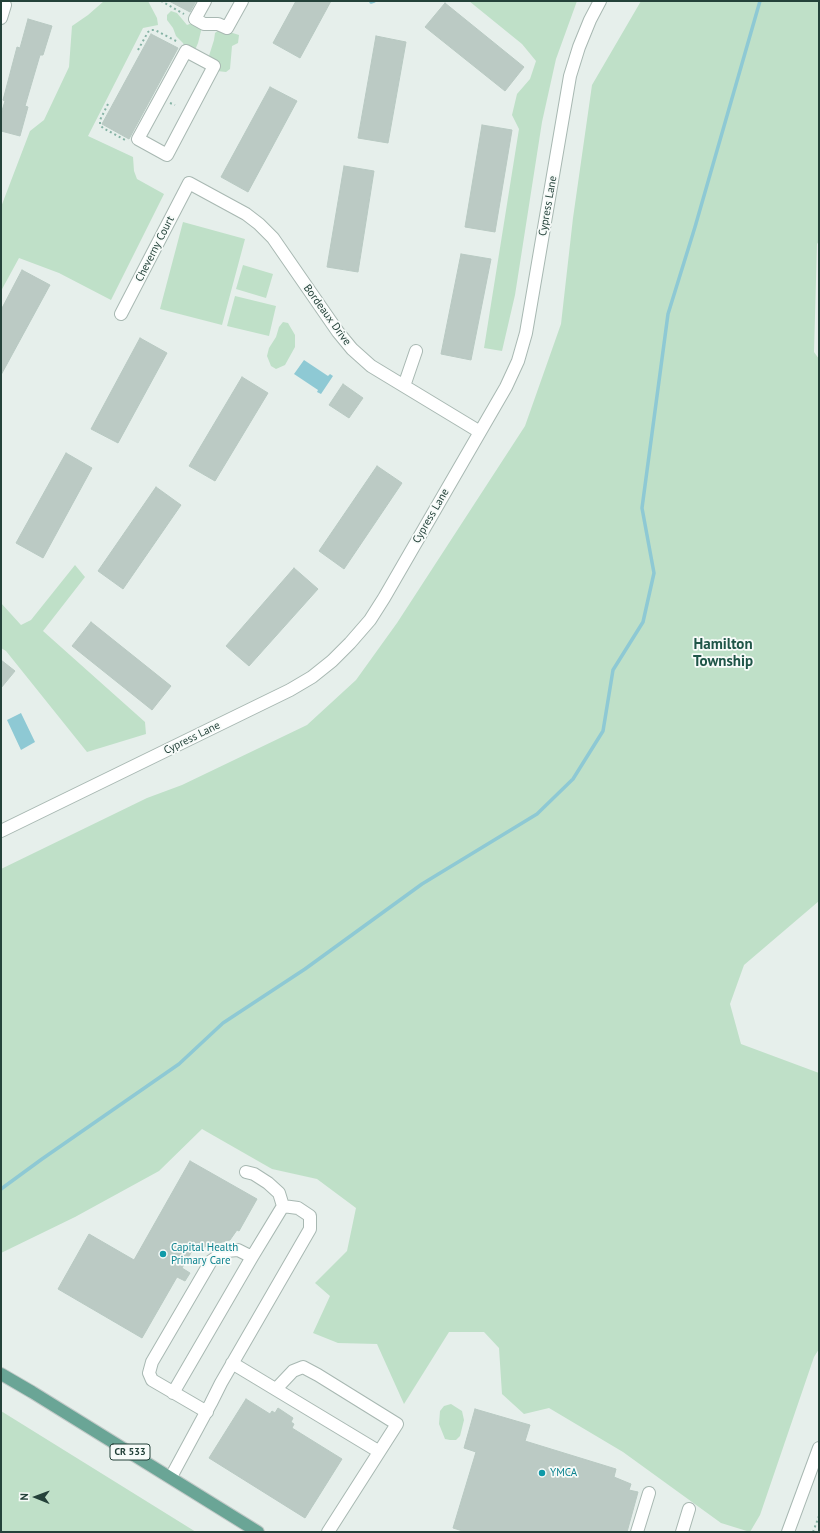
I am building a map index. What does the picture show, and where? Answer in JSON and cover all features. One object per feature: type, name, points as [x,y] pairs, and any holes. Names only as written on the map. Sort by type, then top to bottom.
[{"type":"main road","name":"CR 533","points":[[1,1374],[258,1532]]},
{"type":"street","points":[[205,1],[195,19],[204,24],[218,24],[227,28],[242,1]]},
{"type":"street","name":"Cypress Lane","points":[[1,831],[290,690],[312,677],[332,661],[370,620],[506,387],[518,361],[526,333],[570,76],[578,47],[600,1]]},
{"type":"street","points":[[1,4],[5,5],[1,18]]},
{"type":"street","points":[[187,51],[214,66],[168,155],[138,138],[187,51]]},
{"type":"street","name":"Bordeaux Drive","points":[[189,183],[246,214],[260,224],[273,238],[338,332],[352,349],[371,366],[480,432]]},
{"type":"street","name":"Cheverny Court","points":[[121,314],[189,183]]},
{"type":"street","points":[[404,386],[416,351]]},
{"type":"street","points":[[173,1393],[283,1206],[279,1194],[268,1183],[254,1174],[246,1172]]},
{"type":"street","points":[[171,1478],[232,1363],[310,1229],[310,1216],[298,1208],[283,1206]]},
{"type":"street","points":[[207,1412],[152,1380],[149,1374],[152,1362],[211,1261],[226,1251],[238,1250],[252,1257]]},
{"type":"street","points":[[232,1363],[378,1452]]},
{"type":"street","points":[[276,1389],[293,1371],[303,1367],[396,1424],[328,1532]]},
{"type":"street","points":[[788,1532],[819,1448]]},
{"type":"street","points":[[637,1532],[649,1493]]},
{"type":"street","points":[[682,1532],[689,1509]]},
{"type":"path","points":[[161,1],[187,15],[196,18]]},
{"type":"path","points":[[138,50],[148,32],[150,30],[155,30],[179,43],[187,51]]},
{"type":"path","points":[[108,104],[100,120],[101,127],[126,141],[135,143],[141,141]]},
{"type":"path","points":[[813,1532],[819,1516]]},
{"type":"green space","points":[[104,1],[148,1],[157,18],[158,25],[143,28],[88,136],[133,157],[134,171],[137,179],[164,194],[111,300],[59,273],[19,258],[1,291],[1,207],[30,131],[44,120],[69,67],[72,26]]},
{"type":"green space","points":[[469,1],[577,1],[556,59],[542,122],[515,295],[502,351],[484,348],[519,129],[512,115],[517,94],[530,79],[536,61],[522,44]]},
{"type":"green space","points":[[641,1],[817,1],[819,3],[819,241],[817,244],[814,352],[819,359],[819,901],[744,965],[730,1004],[741,1044],[819,1073],[819,1349],[814,1357],[760,1515],[750,1532],[721,1523],[623,1452],[549,1408],[524,1414],[502,1394],[499,1348],[484,1332],[449,1332],[404,1404],[377,1344],[338,1343],[313,1333],[330,1296],[315,1283],[347,1251],[356,1208],[317,1179],[272,1169],[202,1129],[159,1171],[75,1217],[1,1253],[1,869],[147,798],[182,785],[307,725],[356,680],[397,623],[525,426],[561,324],[573,218],[592,85]]},
{"type":"green space","points":[[171,11],[177,13],[187,25],[195,22],[202,27],[195,50],[185,47],[176,36],[173,28],[167,20],[167,15]]},
{"type":"green space","points":[[220,29],[239,35],[238,43],[232,46],[230,69],[226,72],[217,71],[208,59],[215,33]]},
{"type":"green space","points":[[183,222],[245,239],[222,325],[160,309]]},
{"type":"green space","points":[[243,265],[273,274],[266,298],[236,289]]},
{"type":"green space","points":[[235,296],[276,306],[269,336],[227,326]]},
{"type":"green space","points":[[283,322],[288,323],[295,335],[295,347],[285,365],[276,369],[271,366],[267,356],[269,348]]},
{"type":"green space","points":[[75,565],[85,577],[43,631],[145,722],[146,734],[87,752],[6,651],[1,648],[1,603],[21,625],[31,620]]},
{"type":"green space","points":[[451,1404],[462,1411],[464,1420],[460,1436],[456,1440],[445,1439],[439,1424],[440,1411],[444,1406]]},
{"type":"green space","points":[[1,1411],[138,1496],[196,1532],[1,1532]]},
{"type":"water","points":[[304,360],[328,376],[330,374],[333,376],[321,394],[317,392],[318,390],[294,374]]},
{"type":"water","points":[[21,713],[35,742],[21,750],[7,720]]},
{"type":"building","points":[[169,1],[196,1],[190,12]]},
{"type":"building","points":[[296,1],[331,1],[300,58],[273,43]]},
{"type":"building","points":[[445,3],[524,67],[505,91],[425,27]]},
{"type":"building","points":[[28,19],[52,26],[43,55],[40,55],[25,106],[28,107],[20,136],[1,131],[1,114],[5,101],[3,100],[17,47],[20,48]]},
{"type":"building","points":[[151,34],[178,48],[129,139],[102,124]]},
{"type":"building","points":[[376,36],[406,42],[388,143],[358,138]]},
{"type":"building","points":[[270,87],[297,101],[248,192],[221,177]]},
{"type":"building","points":[[482,125],[512,130],[495,232],[465,227]]},
{"type":"building","points":[[344,166],[374,171],[358,272],[327,267]]},
{"type":"building","points":[[461,254],[491,259],[471,360],[441,354]]},
{"type":"building","points":[[22,270],[50,285],[1,375],[1,310]]},
{"type":"building","points":[[140,338],[167,353],[118,443],[91,429]]},
{"type":"building","points":[[242,377],[268,393],[215,481],[189,466]]},
{"type":"building","points":[[343,384],[363,398],[349,418],[329,405]]},
{"type":"building","points":[[66,453],[92,468],[43,558],[16,543]]},
{"type":"building","points":[[377,466],[402,483],[344,569],[319,551]]},
{"type":"building","points":[[156,487],[181,505],[123,589],[98,571]]},
{"type":"building","points":[[294,568],[318,589],[249,666],[226,646]]},
{"type":"building","points":[[91,622],[171,686],[152,710],[72,646]]},
{"type":"building","points":[[1,660],[15,671],[1,688]]},
{"type":"building","name":"Capital Health Primary Care","points":[[190,1161],[257,1199],[239,1231],[237,1230],[230,1240],[200,1248],[195,1246],[182,1268],[190,1273],[185,1281],[177,1277],[142,1338],[58,1289],[89,1234],[134,1260]]},
{"type":"building","points":[[246,1399],[270,1414],[272,1411],[275,1413],[278,1408],[293,1418],[291,1422],[294,1424],[292,1428],[342,1459],[305,1518],[209,1458]]},
{"type":"building","name":"YMCA","points":[[475,1409],[530,1425],[525,1441],[616,1469],[614,1477],[631,1484],[629,1490],[638,1492],[627,1532],[466,1532],[453,1528],[476,1452],[464,1448]]},
{"type":"waterway","points":[[1,1189],[179,1064],[223,1023],[305,969],[422,884],[537,814],[573,779],[603,731],[613,670],[643,622],[654,573],[642,508],[668,314],[695,227],[760,1]]},
{"type":"place","name":"Capital Health Primary Care","points":[[163,1254]]},
{"type":"place","name":"YMCA","points":[[542,1473]]},
{"type":"district","name":"Hamilton Township","points":[[723,654]]}]
